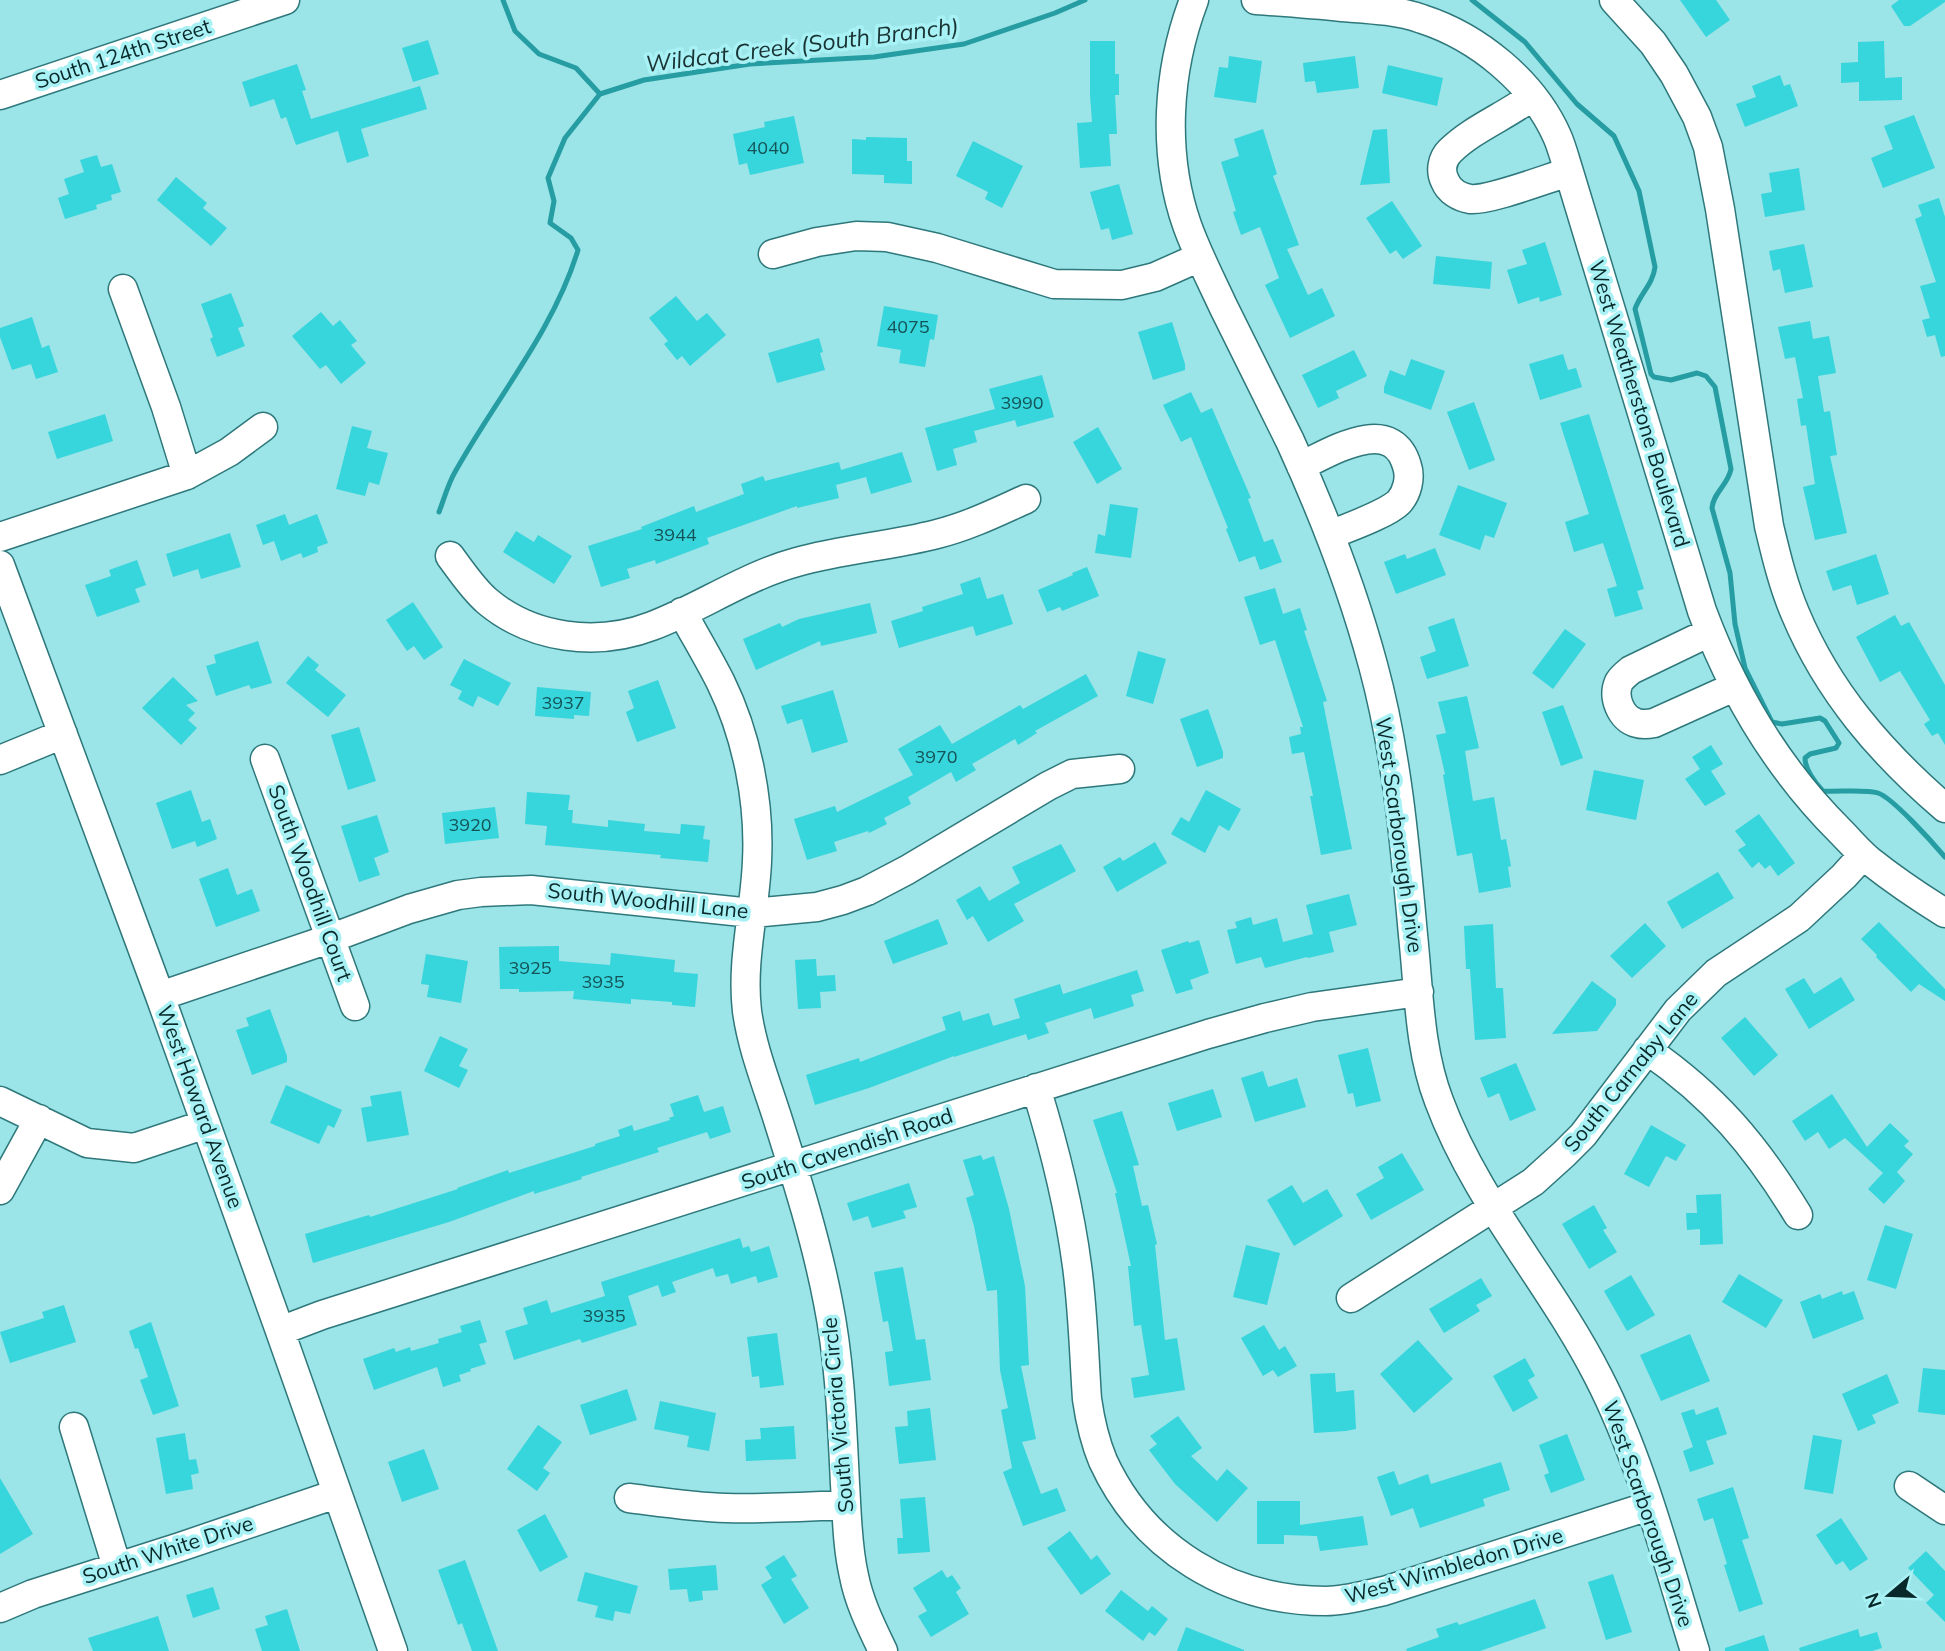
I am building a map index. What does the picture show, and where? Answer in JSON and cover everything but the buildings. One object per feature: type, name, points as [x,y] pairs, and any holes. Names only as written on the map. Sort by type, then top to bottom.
[{"type":"street","name":"South 124th Street","points":[[0,94],[256,4],[285,0]]},
{"type":"street","name":"West Scarborough Drive","points":[[1194,0],[1175,66],[1171,128],[1174,167],[1181,203],[1200,257],[1301,466],[1330,535],[1347,578],[1374,667],[1390,741],[1405,844],[1426,1055],[1437,1095],[1453,1138],[1468,1167],[1564,1317],[1598,1376],[1624,1432],[1695,1651]]},
{"type":"street","name":"West Weatherstone Boulevard","points":[[1269,0],[1383,10],[1421,18],[1453,32],[1490,54],[1516,77],[1531,97],[1556,135],[1569,172],[1702,611],[1734,687],[1782,765],[1825,816],[1863,855],[1914,894],[1945,913]]},
{"type":"street","points":[[1615,0],[1653,43],[1674,74],[1697,117],[1708,147],[1769,526],[1780,573],[1795,614],[1824,671],[1841,697],[1878,744],[1945,808]]},
{"type":"street","points":[[1531,97],[1461,141],[1448,153],[1443,162],[1442,174],[1446,184],[1452,192],[1461,197],[1478,199],[1569,172]]},
{"type":"street","points":[[773,254],[817,242],[856,236],[887,237],[937,248],[1054,284],[1122,285],[1155,277],[1200,257]]},
{"type":"street","points":[[123,289],[166,407],[187,475]]},
{"type":"street","points":[[0,537],[187,475],[229,452],[263,428]]},
{"type":"street","points":[[1301,466],[1363,439],[1380,439],[1391,443],[1406,461],[1409,478],[1399,501],[1389,509],[1330,535]]},
{"type":"street","points":[[450,556],[486,600],[512,618],[559,635],[583,638],[618,636],[652,626],[738,584],[798,562],[936,534],[970,524],[1026,499]]},
{"type":"street","name":"West Howard Avenue","points":[[0,565],[160,996],[393,1651]]},
{"type":"street","name":"South Victoria Circle","points":[[682,612],[722,685],[746,755],[754,798],[757,836],[745,986],[748,1014],[754,1046],[817,1248],[829,1304],[839,1373],[849,1545],[863,1607],[883,1651]]},
{"type":"street","points":[[1710,632],[1631,670],[1621,678],[1616,698],[1622,712],[1633,722],[1654,723],[1734,687]]},
{"type":"street","points":[[0,760],[63,734]]},
{"type":"street","name":"South Woodhill Court","points":[[265,759],[355,1006]]},
{"type":"street","name":"South Woodhill Lane","points":[[160,996],[458,895],[531,890],[752,913],[817,907],[867,891],[1072,774],[1119,769]]},
{"type":"street","name":"South Carnaby Lane","points":[[1352,1298],[1533,1182],[1583,1135],[1678,1010],[1701,986],[1716,973],[1799,918],[1863,855]]},
{"type":"street","name":"South Cavendish Road","points":[[281,1331],[335,1311],[1036,1088],[1265,1018],[1312,1007],[1419,992]]},
{"type":"street","points":[[1647,1050],[1693,1084],[1728,1118],[1773,1174],[1798,1215]]},
{"type":"street","name":"West Wimbledon Drive","points":[[1036,1088],[1055,1152],[1071,1227],[1077,1268],[1087,1399],[1102,1460],[1136,1515],[1172,1551],[1223,1581],[1253,1592],[1298,1600],[1339,1600],[1384,1591],[1649,1506]]},
{"type":"street","points":[[0,1101],[87,1143],[134,1149],[206,1124]]},
{"type":"street","points":[[0,1189],[39,1119]]},
{"type":"street","points":[[74,1427],[117,1567]]},
{"type":"street","points":[[1909,1486],[1945,1510]]},
{"type":"street","name":"South White Drive","points":[[0,1608],[33,1594],[180,1548],[336,1494]]},
{"type":"street","points":[[629,1498],[725,1508],[846,1505]]},
{"type":"waterway","name":"Wildcat Creek (South Branch)","points":[[503,0],[515,31],[539,54],[576,68],[600,94],[644,80],[750,64],[874,57],[964,44],[1085,0]]},
{"type":"waterway","name":"Wildcat Creek (South Branch)","points":[[1472,0],[1525,42],[1577,104],[1614,136],[1639,191],[1655,267],[1652,279],[1635,309],[1651,374],[1671,380],[1697,373],[1706,376],[1715,387],[1731,469],[1712,508],[1730,573],[1735,624],[1745,668],[1772,722],[1782,724],[1820,718],[1825,721],[1839,743],[1836,748],[1810,754],[1805,758],[1809,771],[1820,788],[1823,791],[1878,793],[1913,822],[1945,857]]},
{"type":"waterway","name":"Wildcat Creek (South Branch)","points":[[439,512],[455,472],[539,337],[567,280],[578,250],[571,238],[550,223],[554,201],[548,178],[565,138],[600,94]]}]
